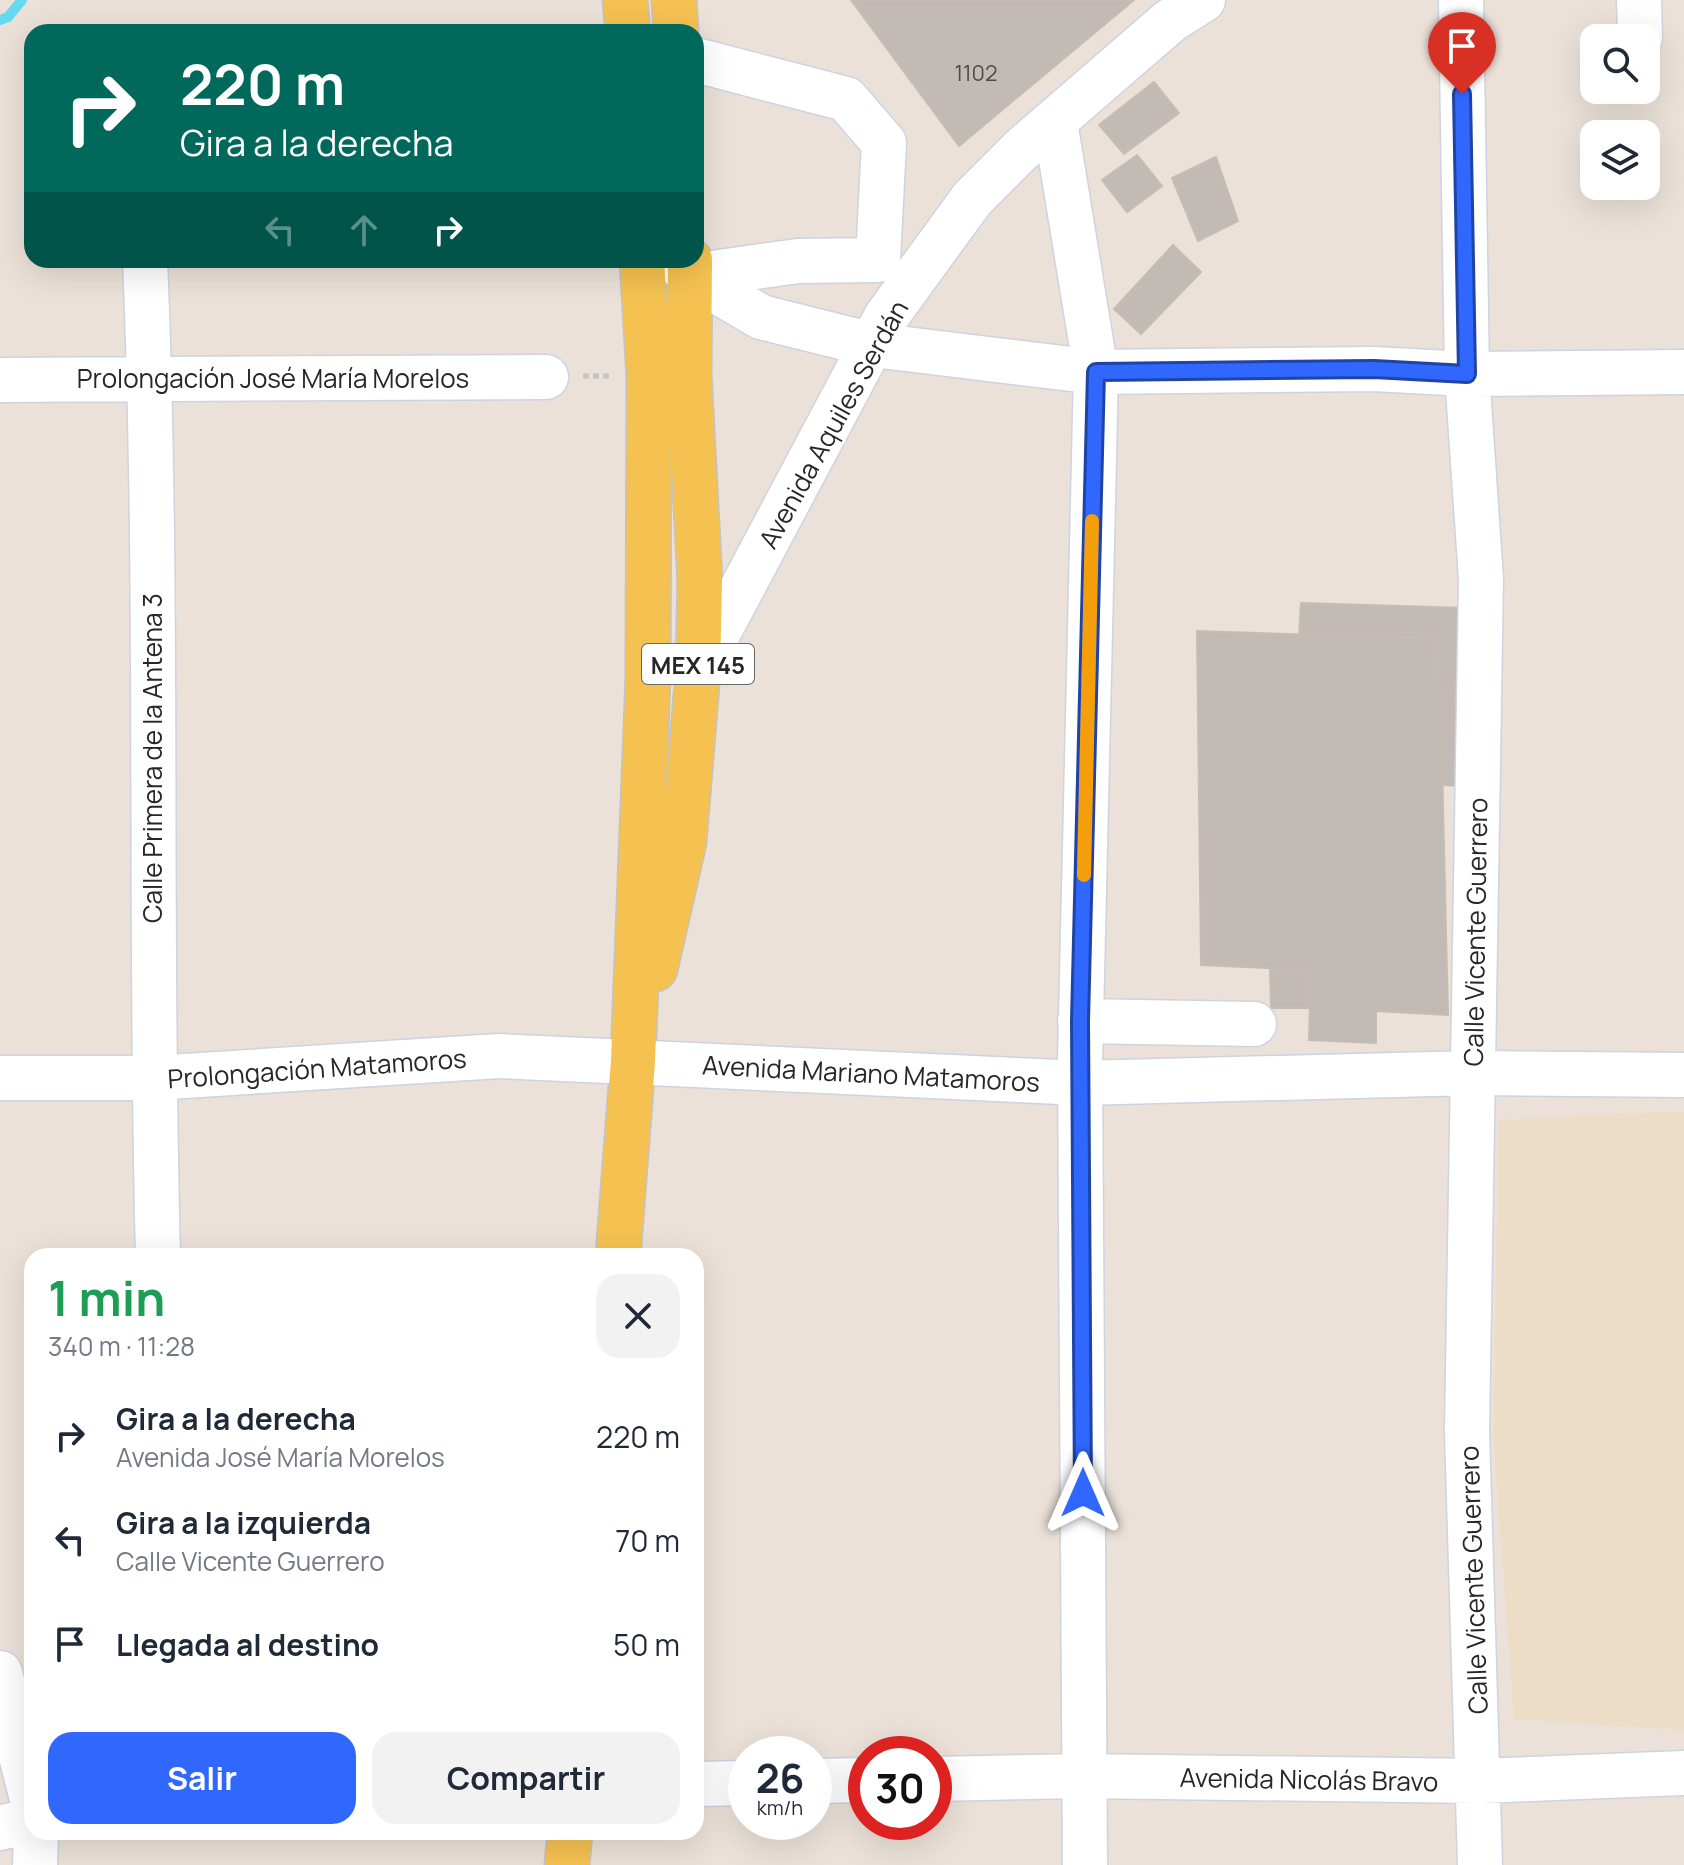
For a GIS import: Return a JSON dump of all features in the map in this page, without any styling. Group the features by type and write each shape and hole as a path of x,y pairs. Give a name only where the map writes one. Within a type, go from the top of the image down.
{"main road":[{"path":"625,0 627,24"},
{"path":"674,0 676,24"},
{"name":"MEX 145","path":"619,1248 633,1061 648,677 649,375 642,268"},
{"name":"MEX 145","path":"633,1061 684,842 698,671 700,582 685,268"},
{"path":"567,1865 569,1840"}],"street":[{"name":"Avenida Aquiles Serdán","path":"698,671 880,331 972,199 1022,149 1170,21 1203,0"},
{"name":"Calle Vicente Guerrero","path":"1461,0 1467,374 1481,579 1467,1431 1480,1781 1480,1865"},
{"path":"1639,0 1640,24"},
{"path":"704,62 846,99 884,143 878,260 880,331"},
{"path":"1055,122 1096,372 1080,1021 1085,1865"},
{"path":"704,264 878,260"},
{"name":"Calle Primera de la Antena 3","path":"145,268 150,379 153,1078 158,1248"},
{"path":"689,268 761,317 880,331 1096,372 1374,369 1467,374 1684,372"},
{"name":"Prolongación José María Morelos","path":"0,380 546,377"},
{"path":"1080,1021 1254,1024"},
{"name":"Prolongación Matamoros","path":"0,1078 153,1078 499,1056 633,1061"},
{"name":"Avenida Mariano Matamoros","path":"633,1061 1081,1083 1472,1073 1684,1075"},
{"path":"24,1668 0,1671 24,1767"},
{"name":"Avenida Nicolás Bravo","path":"952,1779 1083,1776 1480,1781 1684,1773"},
{"path":"704,1784 728,1783"},
{"path":"0,1828 24,1822"},
{"path":"35,1865 36,1840"}],"shaded area":[{"path":"1684,1111 1684,1730 1514,1719 1493,1432 1499,1120"}],"building":[{"path":"851,0 1134,0 959,146"},
{"path":"1154,82 1179,113 1124,154 1099,125"},
{"path":"1137,155 1162,186 1127,212 1102,180"},
{"path":"1216,157 1238,221 1198,241 1172,178"},
{"path":"1173,245 1201,272 1141,334 1114,309"},
{"path":"1301,603 1465,608 1467,786 1442,785 1439,639 1299,635"},
{"path":"1197,631 1439,639 1448,1015 1376,1011 1376,1043 1309,1040 1311,970 1201,965"},
{"path":"1270,968 1311,970 1310,1008 1271,1008"}],"waterway":[{"path":"0,20 8,17 22,0"}],"slow traffic":[{"path":"1084,875 1092,521"}],"route":[{"path":"1083,1493 1080,1021 1096,372 1374,369 1467,374 1462,94"}]}
